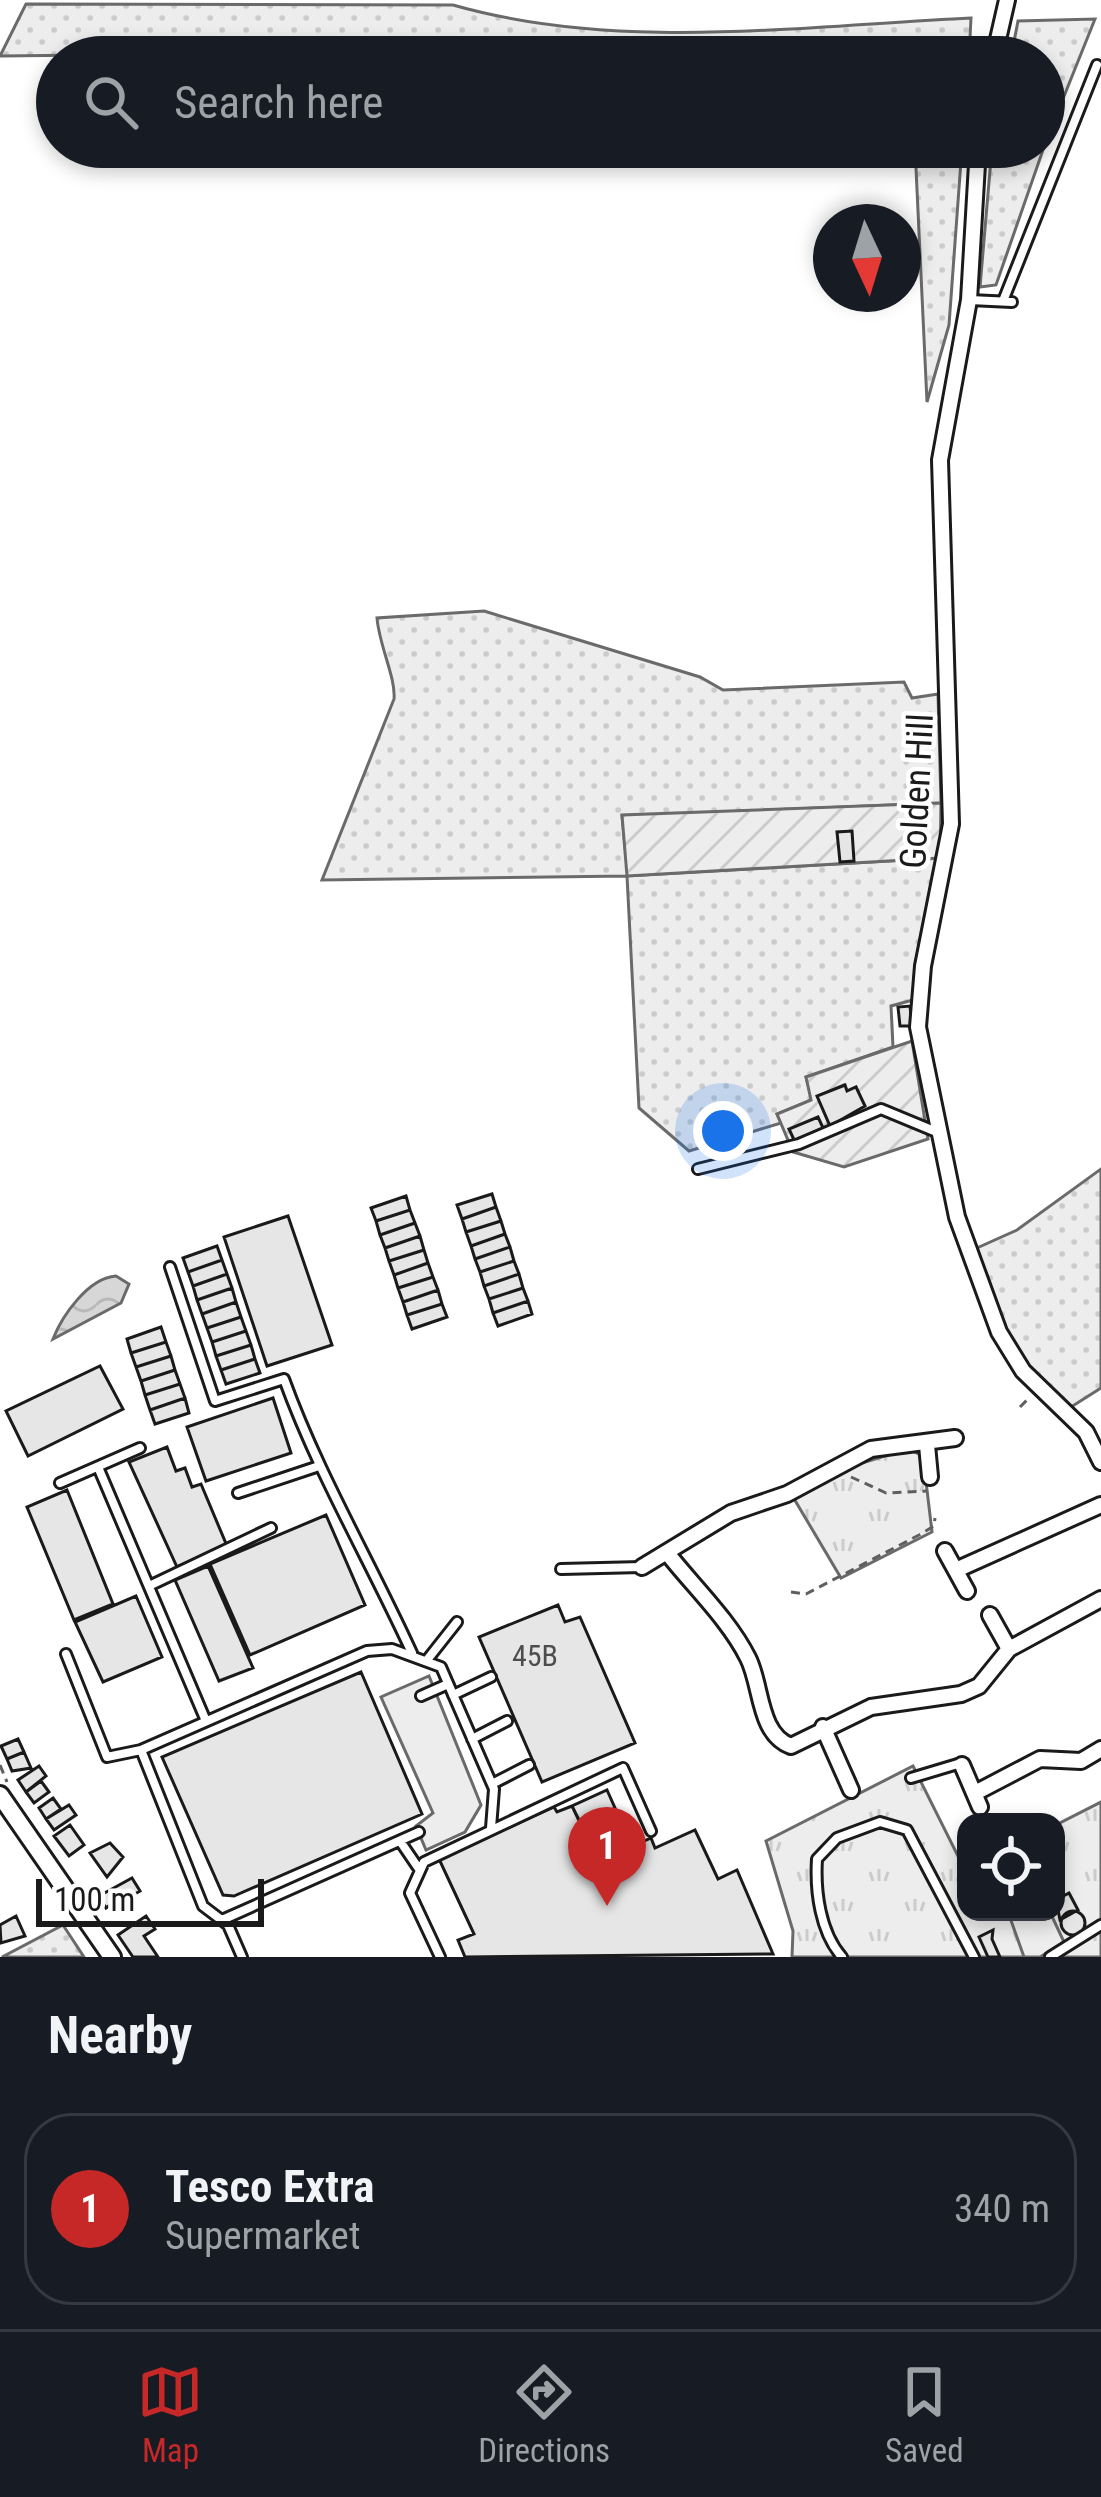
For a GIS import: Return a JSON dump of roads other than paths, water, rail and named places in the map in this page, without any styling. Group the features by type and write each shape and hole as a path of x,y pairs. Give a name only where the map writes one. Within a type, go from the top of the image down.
{"street":[{"path":"999,36 1007,0"},
{"name":"Golden Hill","path":"977,168 969,300 940,460 951,824 923,966 918,1028 957,1217 999,1332 1023,1371 1086,1432 1101,1462"},
{"path":"642,1567 731,1513 871,1450 955,1438"},
{"path":"927,1445 930,1483"},
{"path":"956,1570 1101,1505"},
{"path":"945,1551 967,1591"},
{"path":"668,1554 749,1660 778,1742 791,1746 823,1727 904,1698 961,1694 979,1686 1009,1649 1101,1599"},
{"path":"989,1615 1009,1649"},
{"path":"823,1727 851,1790"},
{"path":"962,1765 978,1800 1040,1759 1081,1761 1101,1749"},
{"path":"0,1791 112,1957"}],"lane":[{"path":"1065,149 1097,65"},
{"path":"969,300 1007,302 1058,168"},
{"path":"698,1169 799,1144 881,1109 939,1133"},
{"path":"170,1267 214,1401 284,1378 319,1466 343,1502 412,1654"},
{"path":"60,1483 140,1448"},
{"path":"238,1493 319,1466"},
{"path":"98,1467 206,1720"},
{"path":"148,1586 271,1528"},
{"path":"561,1568 642,1567"},
{"path":"427,1660 457,1622"},
{"path":"66,1654 107,1757 140,1750 367,1651 412,1654 427,1660 441,1667 492,1784 497,1806 491,1828"},
{"path":"453,1695 490,1677"},
{"path":"421,1696 448,1684"},
{"path":"472,1739 507,1721"},
{"path":"140,1750 203,1906 222,1920 242,1957"},
{"path":"910,1778 962,1765"},
{"path":"492,1784 529,1766"},
{"path":"440,1957 410,1893 419,1870 491,1828 623,1768 651,1831"},
{"path":"842,1957 825,1924 818,1858 837,1838 880,1822 896,1822 915,1840 974,1957"},
{"path":"222,1920 419,1832"},
{"path":"400,1841 419,1870"},
{"path":"1050,1957 1101,1925"}],"water":[{"path":"116,1276 129,1284 121,1303 53,1339 86,1291"}],"place":[{"name":"Tesco Extra","path":"607,1906"}]}
